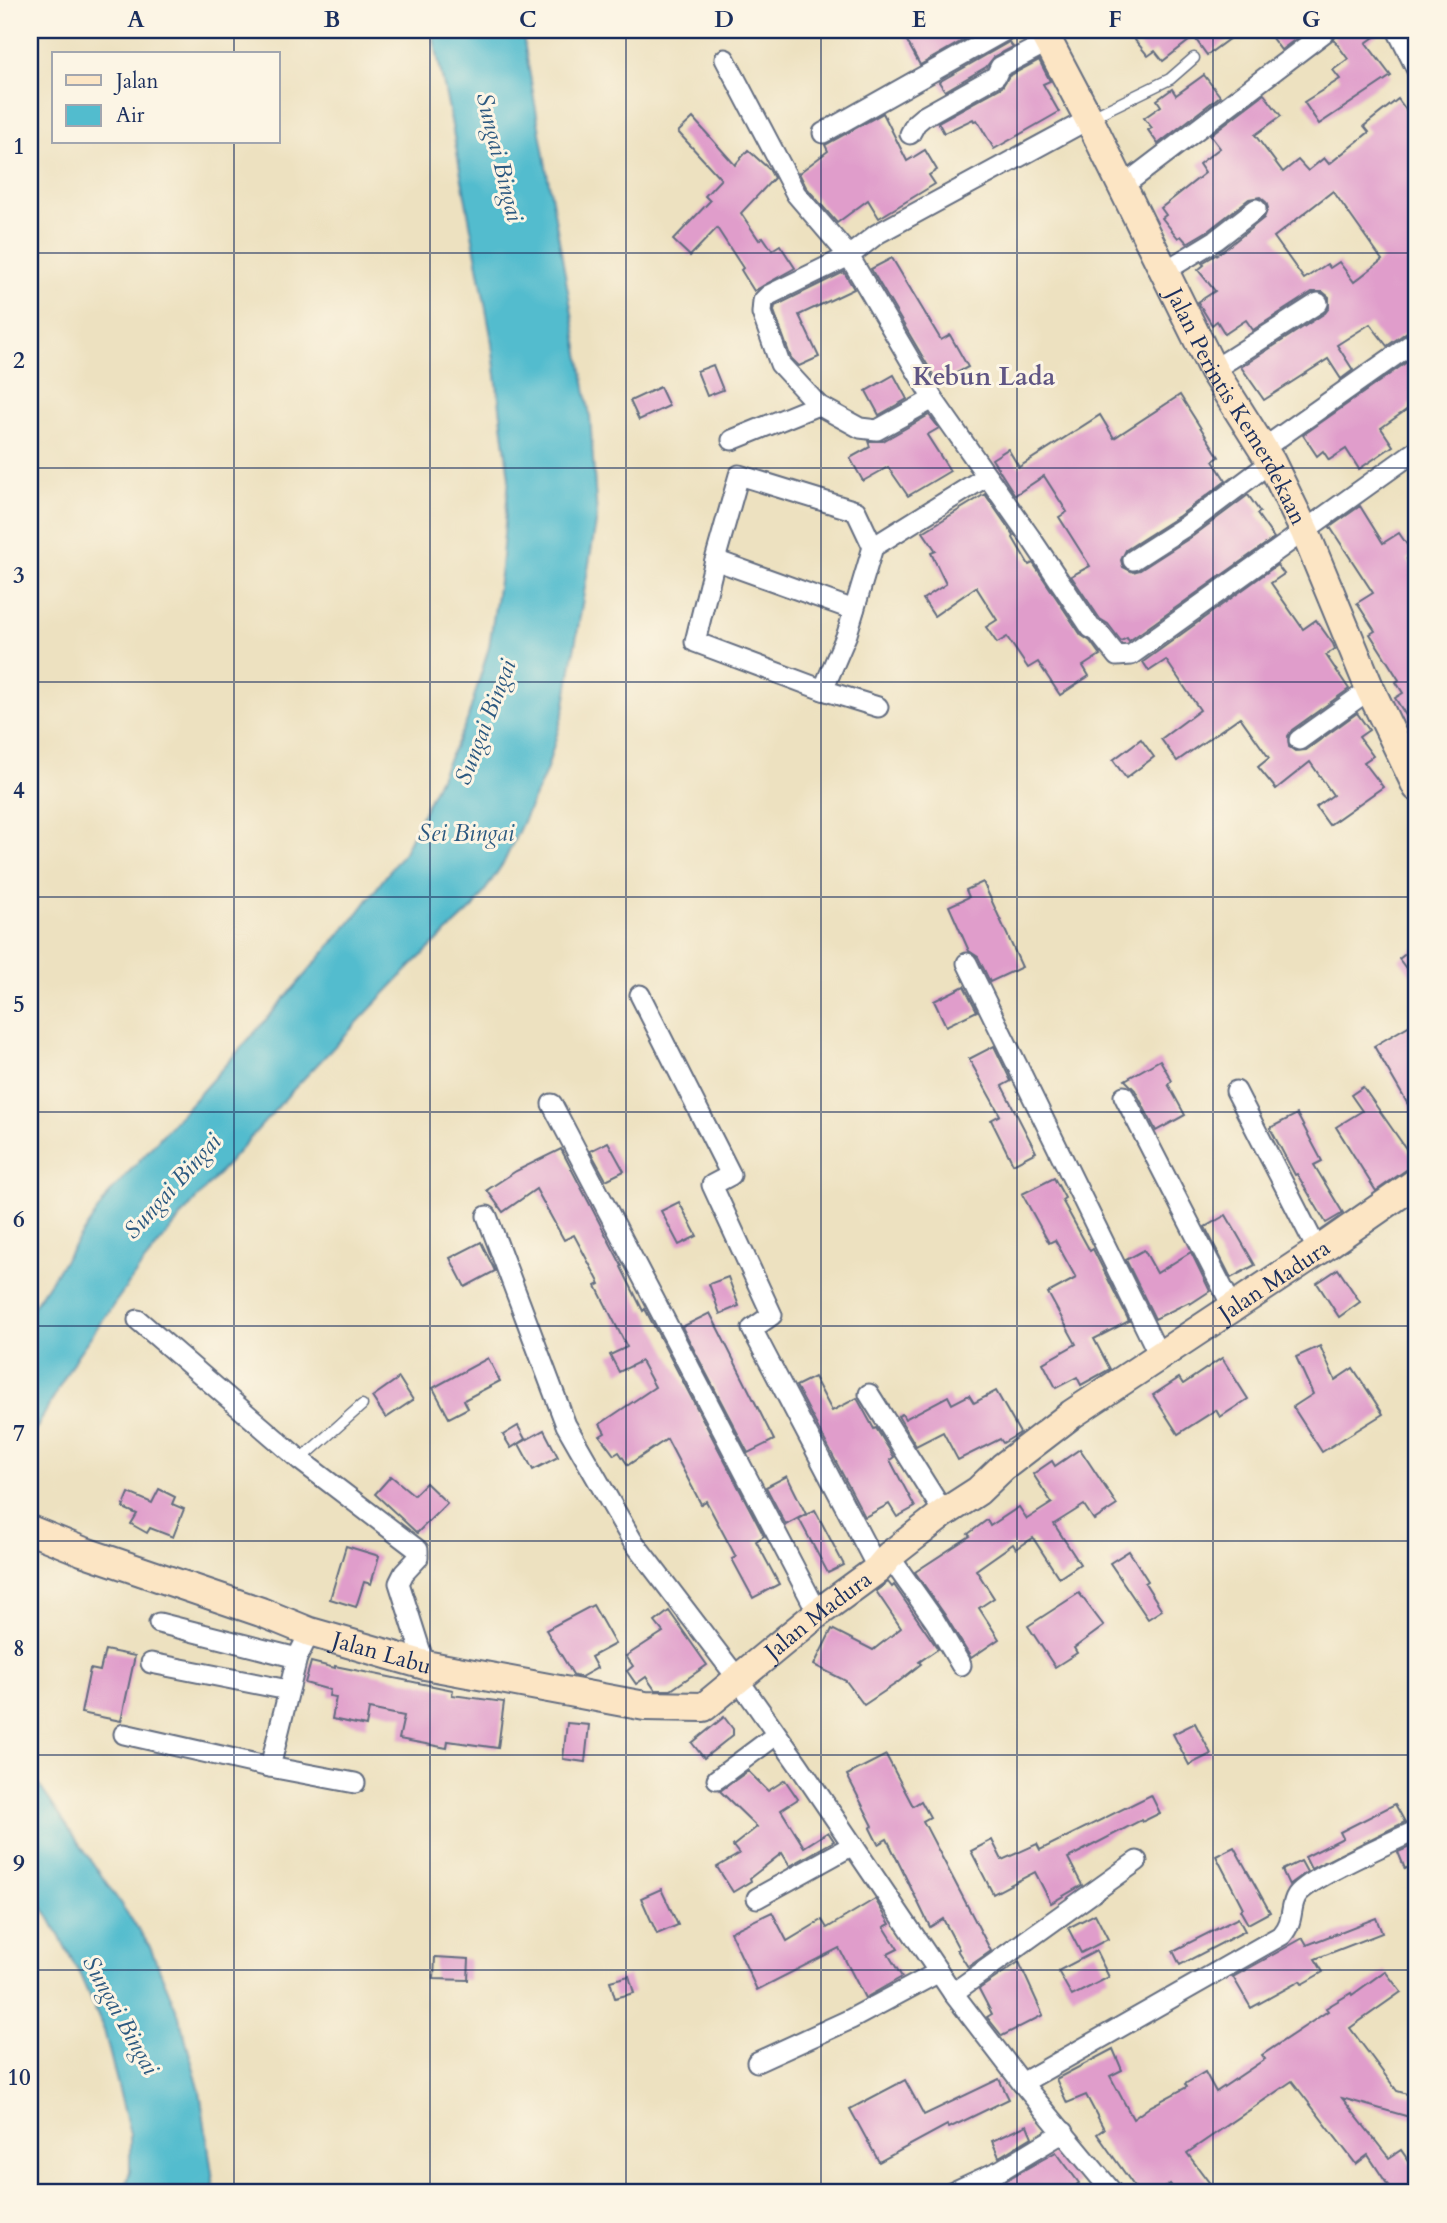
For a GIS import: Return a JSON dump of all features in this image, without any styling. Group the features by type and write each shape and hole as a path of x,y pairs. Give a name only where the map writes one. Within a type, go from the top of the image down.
{"street":[{"path":"823,133 1006,30"},
{"path":"1397,30 1416,66"},
{"path":"1123,186 1325,32"},
{"path":"910,134 923,117 996,76 1000,67 1045,36"},
{"name":"Jalan Perintis Kemerdekaan","path":"1045,36 1123,186 1213,370 1267,455 1305,532 1370,689 1417,787"},
{"path":"725,59 796,194 849,256 933,398 1091,628 1098,632 1117,656 1131,655 1417,450"},
{"path":"933,398 877,430 860,428 818,405 780,364 762,313 763,301 769,295 849,256 877,234 1089,119"},
{"path":"1165,271 1216,240 1256,209"},
{"path":"1213,370 1318,303"},
{"path":"1133,561 1195,519 1267,455 1417,340"},
{"path":"732,440 818,405"},
{"path":"873,547 856,511 739,475 695,642 823,690 878,707"},
{"path":"823,690 847,634 873,547 987,476"},
{"path":"715,560 854,610"},
{"path":"1300,740 1370,689"},
{"path":"967,962 1158,1355"},
{"path":"640,995 731,1175 712,1185 772,1315 752,1329 883,1563 935,1621 961,1665"},
{"path":"1236,1091 1318,1251"},
{"path":"1124,1096 1233,1308"},
{"path":"552,1104 818,1613"},
{"name":"Jalan Madura","path":"738,1679 944,1513 978,1491 1003,1467 1072,1413 1233,1308 1417,1182"},
{"path":"487,1216 566,1425 632,1540 738,1679 953,1993 1022,2083 1113,2193"},
{"path":"138,1320 300,1460 418,1550 418,1558 399,1583 425,1665"},
{"path":"869,1394 944,1513"},
{"name":"Jalan Labu","path":"30,1530 82,1551 248,1607 310,1632 425,1665 645,1706 704,1707 738,1679"},
{"path":"159,1623 297,1658"},
{"path":"270,1767 297,1658 310,1632"},
{"path":"151,1663 288,1690"},
{"path":"124,1734 355,1783"},
{"path":"717,1779 776,1735"},
{"path":"1022,2083 1282,1935 1289,1927 1300,1891 1331,1872 1417,1830"},
{"path":"757,1898 853,1845"},
{"path":"953,1993 1137,1861"},
{"path":"757,2062 851,2019 939,1972"},
{"path":"951,2193 1000,2170 1064,2132"}],"lane":[{"path":"1089,119 1170,79 1194,58"},
{"path":"300,1460 362,1405"}],"water":[{"name":"Sei Bingai","path":"432,30 522,30 590,416 597,517 564,710 546,772 504,862 474,907 414,963 291,1092 190,1206 145,1261 76,1357 30,1440 30,1313 33,1307 109,1194 354,918 404,852 467,721 489,647 501,568 509,478 491,336"},
{"name":"Sungai Bingai","path":"30,1772 149,1945 178,2013 200,2091 215,2193 123,2193 130,2171 130,2134 104,2030 80,1975 30,1887"}],"building":[{"path":"901,30 981,30 920,65"},
{"path":"1146,30 1241,30 1207,55 1194,37 1163,61 1155,51 1148,56 1134,39"},
{"path":"1266,30 1308,30 1281,50"},
{"path":"1337,30 1384,30 1366,43 1391,76 1319,124 1304,102 1340,79 1333,70 1348,59 1334,40"},
{"path":"1009,42 1013,47 994,57 986,67 945,91 939,82"},
{"path":"1039,60 1050,81 1043,84 1059,112 994,149 977,120 973,119 944,133 938,122 1002,87 1009,76"},
{"path":"1204,75 1220,96 1158,144 1148,130 1152,128 1144,118 1161,106 1157,100 1172,89 1176,95"},
{"path":"1264,94 1281,116 1255,135 1283,172 1298,160 1308,171 1324,158 1329,164 1369,132 1364,126 1398,99 1417,125 1417,328 1387,346 1370,324 1337,345 1353,370 1341,379 1328,359 1264,400 1241,367 1325,313 1329,308 1329,297 1323,292 1312,292 1253,330 1246,320 1225,334 1217,321 1212,325 1198,302 1215,291 1198,270 1204,265 1202,263 1224,250 1264,218 1268,208 1260,197 1249,199 1209,230 1187,243 1181,236 1178,238 1162,218 1166,215 1161,208 1205,173 1199,164 1220,148 1210,135","holes":["1333,191 1382,260 1354,282 1339,262 1330,268 1327,264 1304,279 1274,237"]},
{"path":"883,113 907,161 925,150 937,170 929,175 935,184 879,218 868,200 837,223 806,187 799,173 828,151 825,145"},
{"path":"693,118 735,165 748,150 769,169 774,178 741,213 759,240 763,237 772,250 780,245 795,268 754,291 741,270 743,268 717,228 690,256 673,240 710,201 705,196 721,179 678,132"},
{"path":"892,258 941,340 950,335 968,367 938,383 871,269"},
{"path":"844,272 854,289 799,315 819,357 799,366 791,358 774,311 775,306"},
{"path":"1417,355 1417,399 1381,428 1393,446 1359,469 1346,449 1329,460 1323,451 1317,456 1303,435"},
{"path":"713,365 723,390 707,396 697,371"},
{"path":"894,375 907,399 879,415 866,391"},
{"path":"660,387 669,406 639,420 630,401"},
{"path":"1180,395 1219,457 1213,461 1226,481 1179,516 1126,550 1121,560 1123,567 1133,572 1140,570 1193,536 1248,495 1260,512 1257,514 1274,538 1129,641 1127,638 1121,641 1108,624 1100,619 1071,576 1090,566 1059,517 1067,512 1044,476 1015,495 992,459 1008,449 1019,467 1100,415 1114,438"},
{"path":"929,415 939,428 927,435 950,471 908,496 888,467 863,481 850,458 870,447 868,441 883,441"},
{"path":"985,494 1014,536 1029,565 1033,563 1081,635 1090,641 1100,655 1083,666 1089,676 1060,695 1038,662 1028,668 1007,637 997,643 986,627 997,620 976,587 934,616 923,599 946,584 931,553 936,551 923,532"},
{"path":"1360,506 1383,543 1399,533 1414,555 1407,559 1417,575 1417,733 1395,698 1403,693 1396,682 1399,680 1370,634 1375,631 1357,603 1373,593 1330,527"},
{"path":"1277,565 1284,574 1271,583 1303,629 1316,620 1335,649 1326,655 1349,689 1292,730 1288,736 1289,747 1295,751 1306,750 1357,713 1369,730 1359,737 1373,756 1364,762 1383,787 1329,825 1316,807 1333,795 1310,762 1276,789 1258,767 1269,758 1240,717 1177,761 1161,739 1200,710 1166,660 1149,671 1143,662"},
{"path":"1141,739 1154,757 1126,778 1113,760"},
{"path":"983,882 1022,967 990,982 978,957 969,951 949,906 969,897 966,890"},
{"path":"1417,945 1417,983 1399,959"},
{"path":"964,986 977,1011 946,1026 934,1001"},
{"path":"1417,1021 1417,1120 1374,1046"},
{"path":"994,1046 1011,1081 1002,1086 1036,1152 1013,1164 991,1120 1000,1115 969,1059"},
{"path":"1160,1060 1172,1081 1168,1084 1185,1115 1156,1131 1135,1090 1125,1080"},
{"path":"1363,1087 1416,1163 1376,1191 1336,1127 1362,1111 1351,1095"},
{"path":"1297,1114 1322,1161 1314,1165 1343,1213 1326,1223 1297,1174 1295,1175 1270,1128"},
{"path":"608,1142 624,1171 606,1180 590,1151"},
{"path":"561,1149 643,1311 645,1309 764,1536 756,1541 779,1584 753,1598 732,1559 736,1557 706,1501 701,1504 667,1439 628,1465 619,1452 614,1455 600,1436 605,1433 600,1424 655,1387 641,1361 619,1372 610,1355 627,1347 596,1286 600,1284 574,1235 564,1240 536,1189 503,1212 487,1190 516,1171"},
{"path":"1054,1178 1065,1198 1062,1200 1090,1251 1093,1249 1129,1321 1094,1339 1110,1369 1081,1385 1077,1377 1056,1388 1043,1363 1076,1344 1048,1293 1076,1278 1055,1240 1049,1243 1022,1194"},
{"path":"679,1202 697,1236 679,1245 661,1211"},
{"path":"1226,1215 1255,1265 1231,1278 1205,1227"},
{"path":"481,1242 495,1271 465,1287 450,1258"},
{"path":"1144,1250 1157,1273 1191,1252 1210,1291 1190,1304 1189,1302 1155,1319 1126,1260"},
{"path":"1338,1269 1360,1302 1339,1317 1317,1283"},
{"path":"728,1277 739,1306 720,1314 709,1284"},
{"path":"710,1313 774,1440 748,1453 682,1327"},
{"path":"1320,1346 1335,1380 1353,1368 1383,1414 1322,1452 1293,1407 1313,1394 1296,1357"},
{"path":"488,1358 500,1381 464,1400 468,1408 449,1418 433,1388"},
{"path":"1222,1358 1248,1399 1220,1417 1216,1410 1178,1434 1153,1395 1179,1378 1183,1384"},
{"path":"814,1377 832,1411 857,1398 894,1457 890,1460 915,1507 897,1517 889,1504 865,1517 796,1386"},
{"path":"399,1378 413,1400 386,1418 372,1397"},
{"path":"996,1391 1020,1433 1003,1443 1000,1439 958,1460 943,1432 916,1446 898,1416 902,1414 905,1419 948,1396 952,1404 969,1395 974,1403"},
{"path":"518,1426 525,1439 511,1448 503,1435"},
{"path":"544,1430 558,1457 533,1470 519,1444"},
{"path":"1080,1449 1117,1505 1094,1520 1084,1505 1054,1524 1080,1564 1059,1578 1033,1538 1016,1549 1013,1544 976,1570 994,1598 979,1608 999,1639 971,1658 915,1572 970,1536 968,1534 987,1520 990,1526 1019,1507 1027,1519 1052,1503 1033,1474 1052,1461 1055,1466"},
{"path":"391,1476 414,1495 426,1483 447,1503 417,1533 375,1494"},
{"path":"787,1476 806,1514 786,1525 766,1487"},
{"path":"159,1489 175,1497 172,1504 184,1509 173,1537 150,1528 147,1533 131,1524 137,1514 123,1508 129,1493 152,1503"},
{"path":"815,1510 844,1565 828,1573 799,1519"},
{"path":"346,1546 379,1556 371,1584 364,1582 356,1607 330,1599"},
{"path":"1129,1551 1162,1610 1148,1619 1110,1563"},
{"path":"888,1582 892,1587 894,1585 938,1649 919,1662 921,1664 897,1683 864,1705 846,1681 814,1665 832,1629 873,1650 901,1628 876,1591"},
{"path":"1079,1593 1104,1626 1074,1648 1077,1653 1055,1667 1028,1626"},
{"path":"593,1605 615,1644 591,1657 597,1668 581,1677 574,1676 546,1630"},
{"path":"669,1611 707,1665 671,1690 655,1690 646,1677 636,1684 627,1671 633,1666 626,1656 663,1632 655,1622"},
{"path":"105,1650 135,1656 121,1721 81,1713 90,1669 100,1671"},
{"path":"311,1662 453,1690 452,1695 504,1702 498,1748 448,1741 447,1748 399,1739 404,1716 369,1709 366,1726 332,1719 336,1697 329,1696 330,1690 305,1683"},
{"path":"724,1717 733,1729 733,1735 704,1758 692,1743"},
{"path":"567,1723 589,1725 585,1762 563,1759"},
{"path":"1195,1723 1211,1754 1189,1765 1173,1734"},
{"path":"886,1755 913,1806 921,1801 930,1817 923,1821 991,1951 968,1967 943,1919 930,1927 887,1839 878,1844 870,1828 873,1826 847,1775"},
{"path":"748,1771 768,1791 785,1780 798,1799 781,1810 804,1847 828,1832 834,1841 790,1866 782,1853 750,1878 751,1881 733,1892 717,1867 739,1854 733,1846 757,1827 720,1791"},
{"path":"1151,1795 1160,1813 1068,1858 1082,1885 1051,1903 1035,1872 993,1894 971,1851 992,1840 1002,1860 1037,1844 1040,1850"},
{"path":"1395,1804 1405,1822 1311,1869 1305,1857 1343,1838 1340,1832"},
{"path":"1417,1844 1417,1863 1405,1869 1398,1852"},
{"path":"1234,1847 1270,1912 1248,1924 1240,1910 1243,1908 1216,1856"},
{"path":"1301,1861 1307,1872 1289,1885 1282,1870"},
{"path":"661,1889 678,1925 657,1934 641,1898"},
{"path":"875,1899 890,1924 884,1927 898,1949 888,1954 902,1977 865,1998 839,1948 757,1990 730,1932 772,1912 787,1941 822,1920 827,1928"},
{"path":"1095,1914 1108,1939 1081,1953 1068,1928"},
{"path":"1238,1918 1245,1931 1180,1965 1173,1951"},
{"path":"1376,1918 1382,1933 1315,1959 1323,1972 1302,1984 1300,1981 1251,2008 1233,1977 1303,1938 1307,1945"},
{"path":"1096,1951 1109,1977 1072,1996 1058,1971"},
{"path":"435,1957 469,1959 468,1980 434,1979"},
{"path":"1019,1962 1043,2015 1002,2036 987,2017 992,2014 979,1989"},
{"path":"1385,1971 1401,1992 1350,2028 1397,2091 1417,2097 1413,2118 1342,2098 1389,2158 1401,2150 1417,2173 1417,2193 1393,2193 1368,2155 1356,2164 1292,2081 1187,2153 1217,2193 1177,2193 1170,2184 1158,2193 1139,2193 1097,2134 1104,2129 1086,2095 1067,2103 1056,2079 1113,2049 1122,2070 1110,2076 1133,2119 1187,2087 1185,2084 1205,2072 1216,2092 1265,2059 1262,2055 1328,2011 1326,2008 1351,1993 1352,1995"},
{"path":"629,1976 634,1993 615,1998 610,1981"},
{"path":"999,2079 1009,2099 949,2128 947,2125 879,2162 850,2109 905,2080 924,2115"},
{"path":"1027,2125 1032,2137 999,2157 992,2141"},
{"path":"1056,2152 1079,2183 1065,2193 983,2193"}],"district":[{"name":"Kebun Lada","path":"984,376"}]}
